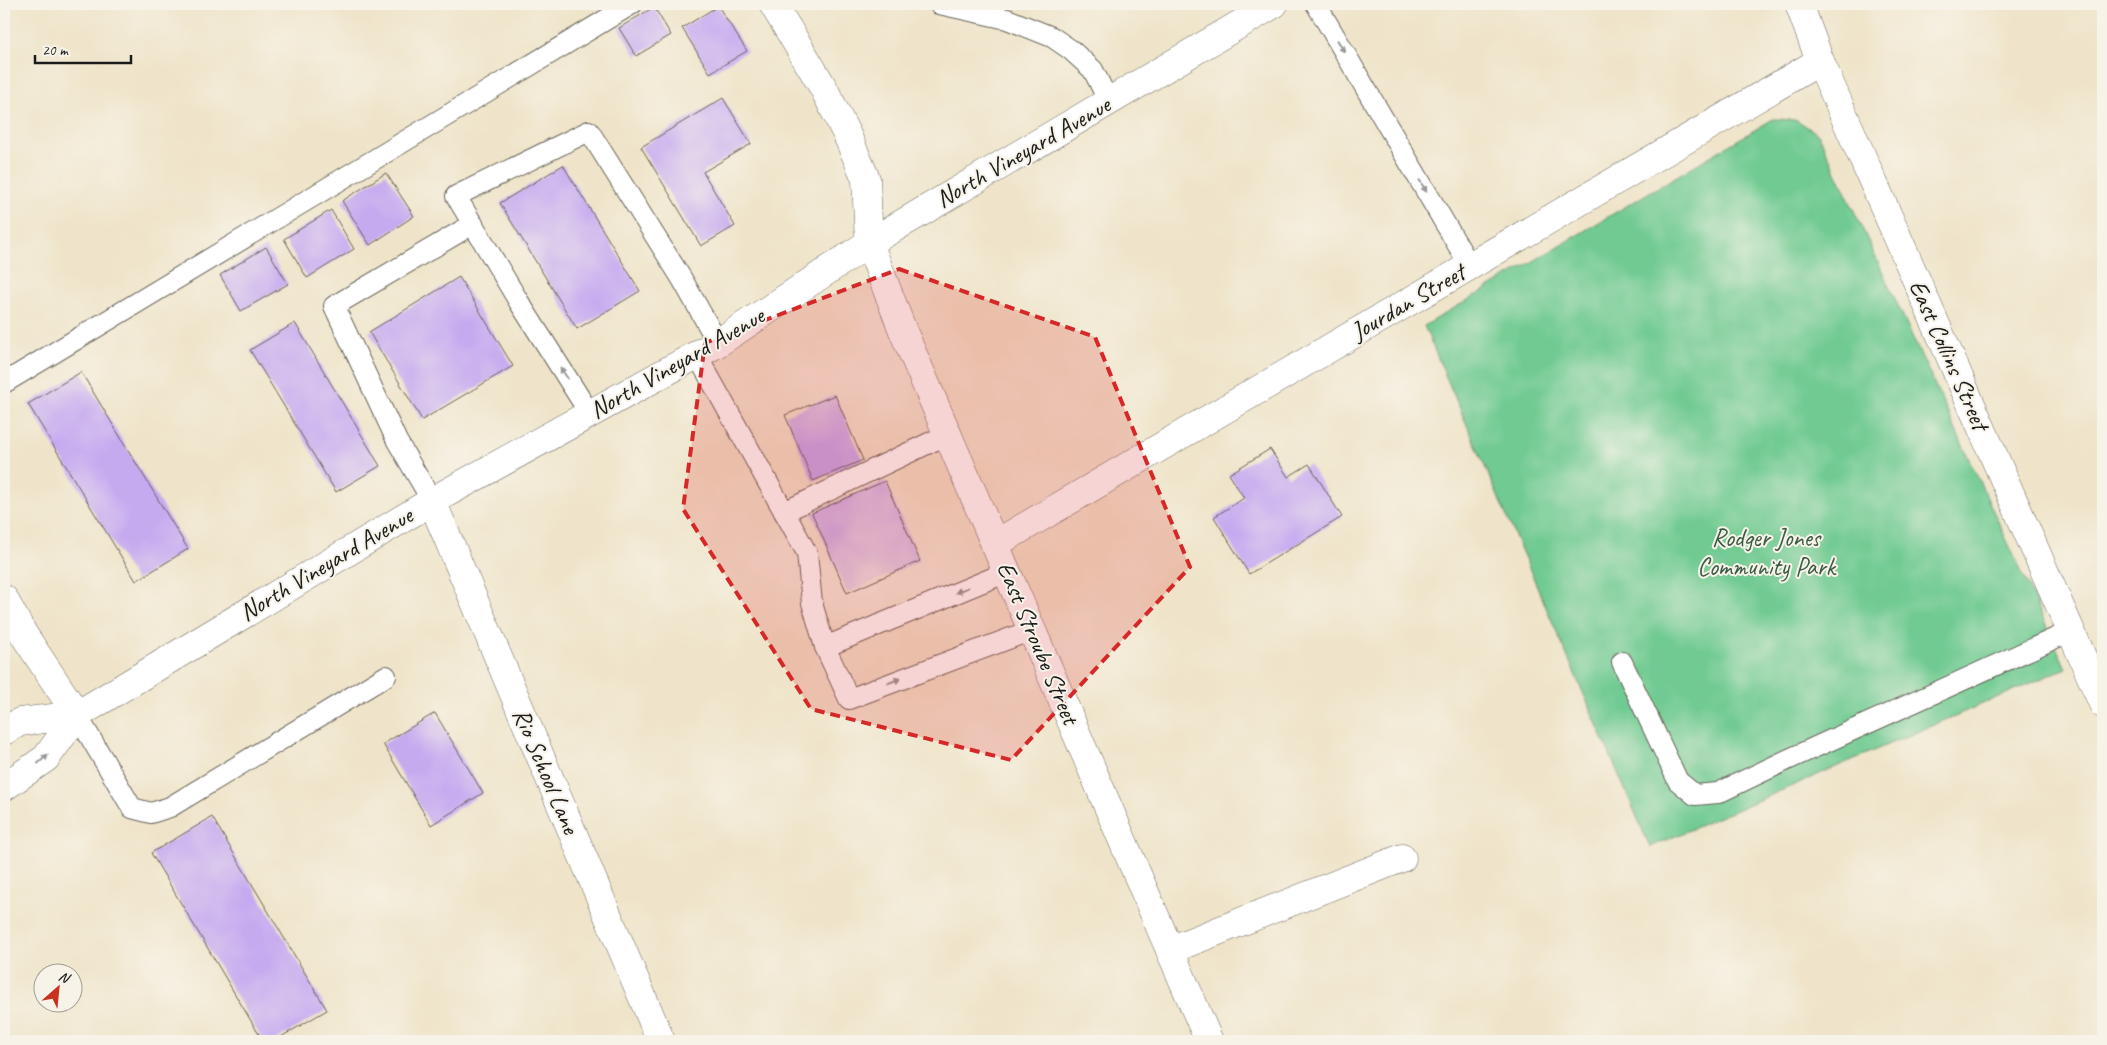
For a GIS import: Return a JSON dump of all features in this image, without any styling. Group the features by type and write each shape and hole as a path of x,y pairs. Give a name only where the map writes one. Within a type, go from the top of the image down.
{"street":[{"name":"North Vineyard Avenue","path":"4,787 46,758 77,715 432,501 708,349 869,243 1274,4"},
{"name":"East Collins Street","path":"1799,4 1820,61 2103,704"},
{"name":"East Stroube Street","path":"778,5 823,87 866,179 869,243 903,331 1209,1041"},
{"name":"Jourdan Street","path":"996,544 1820,61"},
{"name":"Rio School Lane","path":"432,501 661,1041"},
{"path":"4,599 24,635 77,715"},
{"name":"North Vineyard Avenue","path":"4,731 20,722 77,715"},
{"path":"1170,950 1402,858"}],"lane":[{"path":"4,384 632,4"},
{"path":"939,4 1007,19 1052,37 1071,50 1093,70 1108,102"},
{"path":"1316,4 1470,266"},
{"path":"590,414 519,302 456,196 589,131 682,279 708,349 784,512 807,553 812,603 825,647 849,699 1032,630"},
{"path":"432,501 398,441 334,306 473,224"},
{"path":"784,512 948,434"},
{"path":"825,647 1007,572"},
{"path":"1622,662 1678,781 1696,795 1718,793 2071,631"},
{"path":"77,715 132,808 151,813 170,807 386,676"}],"highlighted area":[{"path":"899,269 1095,337 1190,567 1011,760 811,709 683,509 705,343"}],"green space":[{"name":"Rodger Jones Community Park","path":"1773,119 1797,120 1819,135 2066,668 1650,847 1424,326"}],"building":[{"path":"718,6 747,51 710,73 682,28"},
{"path":"654,7 671,35 636,56 619,28"},
{"path":"723,98 751,144 703,172 735,226 701,246 641,147"},
{"path":"563,165 640,291 577,329 500,203"},
{"path":"386,173 414,216 370,245 342,201"},
{"path":"331,210 354,249 307,278 284,239"},
{"path":"266,247 288,284 241,311 220,275"},
{"path":"459,277 513,366 422,420 369,332"},
{"path":"295,323 380,466 336,492 250,350"},
{"path":"81,372 188,549 136,581 28,404"},
{"path":"835,395 863,460 813,481 785,415"},
{"path":"1270,449 1288,477 1309,464 1342,517 1249,574 1214,517 1244,498 1229,474"},
{"path":"885,481 920,561 847,593 812,513"},
{"path":"435,713 483,793 431,825 383,744"},
{"path":"212,817 327,1010 274,1041 263,1041 151,853"}]}
